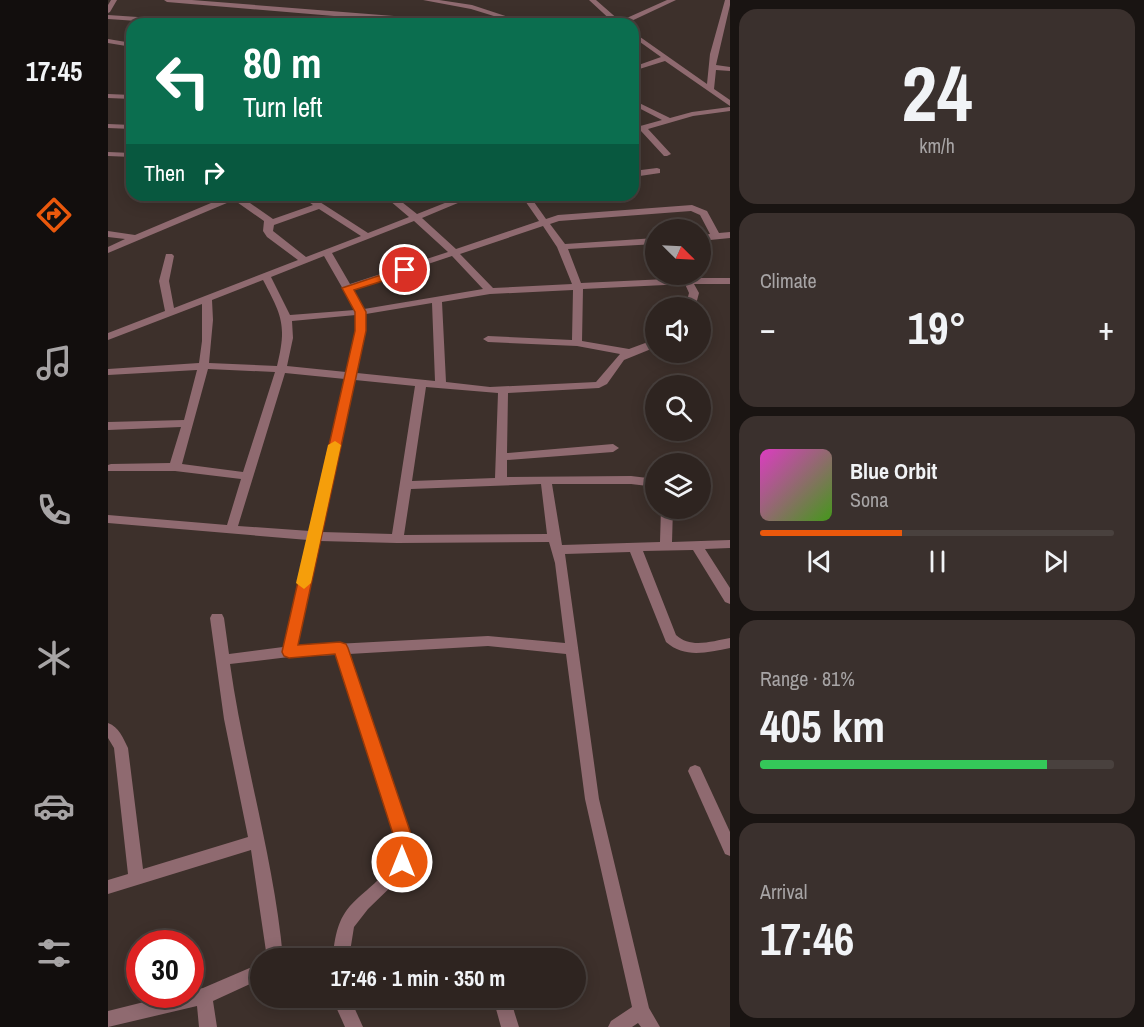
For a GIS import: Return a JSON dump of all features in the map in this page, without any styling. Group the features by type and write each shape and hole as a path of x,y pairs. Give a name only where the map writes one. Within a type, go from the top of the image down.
{"street":[{"path":"108,11 114,0"},
{"path":"167,0 229,2 394,18"},
{"path":"273,8 282,0"},
{"path":"426,0 472,7 508,18"},
{"path":"592,0 612,18"},
{"path":"632,18 673,0"},
{"path":"710,89 712,67 726,23 728,4"},
{"path":"108,16 134,18"},
{"path":"639,38 730,104"},
{"path":"108,41 126,44"},
{"path":"639,67 666,58"},
{"path":"712,67 730,69"},
{"path":"108,96 126,97"},
{"path":"639,105 668,120"},
{"path":"639,129 704,112 730,109"},
{"path":"108,126 126,127"},
{"path":"643,128 667,154"},
{"path":"108,154 126,155"},
{"path":"639,173 657,171"},
{"path":"108,250 224,201"},
{"path":"243,201 268,219 270,235 305,260"},
{"path":"312,201 366,235"},
{"path":"396,201 417,216 456,252 490,291"},
{"path":"108,337 457,201"},
{"path":"529,201 562,247 578,287 577,343"},
{"path":"270,223 320,206"},
{"path":"347,288 558,218 692,208 704,213 716,237"},
{"path":"108,234 137,238"},
{"path":"711,237 730,236"},
{"path":"562,247 645,242"},
{"path":"289,652 361,331 361,312 326,251"},
{"path":"169,256 164,281 170,313"},
{"path":"231,530 281,369 288,328 286,318 266,276"},
{"path":"711,281 730,281"},
{"path":"286,318 361,312 490,291 645,283"},
{"path":"175,467 203,366 209,327 207,298"},
{"path":"437,301 441,386"},
{"path":"488,339 577,343 634,353"},
{"path":"108,372 203,366 281,369 503,391 600,384 621,358 645,348"},
{"path":"397,539 422,384"},
{"path":"501,482 503,391"},
{"path":"108,426 187,423"},
{"path":"502,457 613,448"},
{"path":"109,468 175,467 247,476"},
{"path":"405,485 546,480 645,482"},
{"path":"546,480 592,799 640,1011 651,1027"},
{"path":"108,519 314,536 635,548 730,544"},
{"path":"666,546 667,519"},
{"path":"696,545 730,599"},
{"path":"635,548 671,639 676,644 693,648 730,643"},
{"path":"217,618 231,719 257,841 273,948"},
{"path":"223,660 340,648 488,641 572,649"},
{"path":"340,648 404,840 402,862 391,880 351,916 343,934 342,948"},
{"path":"108,729 121,748 136,878"},
{"path":"695,771 730,849"},
{"path":"108,887 257,841"},
{"path":"208,1027 204,996 250,976"},
{"path":"108,1020 156,1008"},
{"path":"345,1008 354,1027"},
{"path":"505,1008 510,1027"},
{"path":"617,1027 640,1011"}],"slow traffic":[{"path":"304,583 335,445"}],"route":[{"path":"402,862 404,840 340,648 289,652 361,331 361,312 347,288 405,270"}]}
